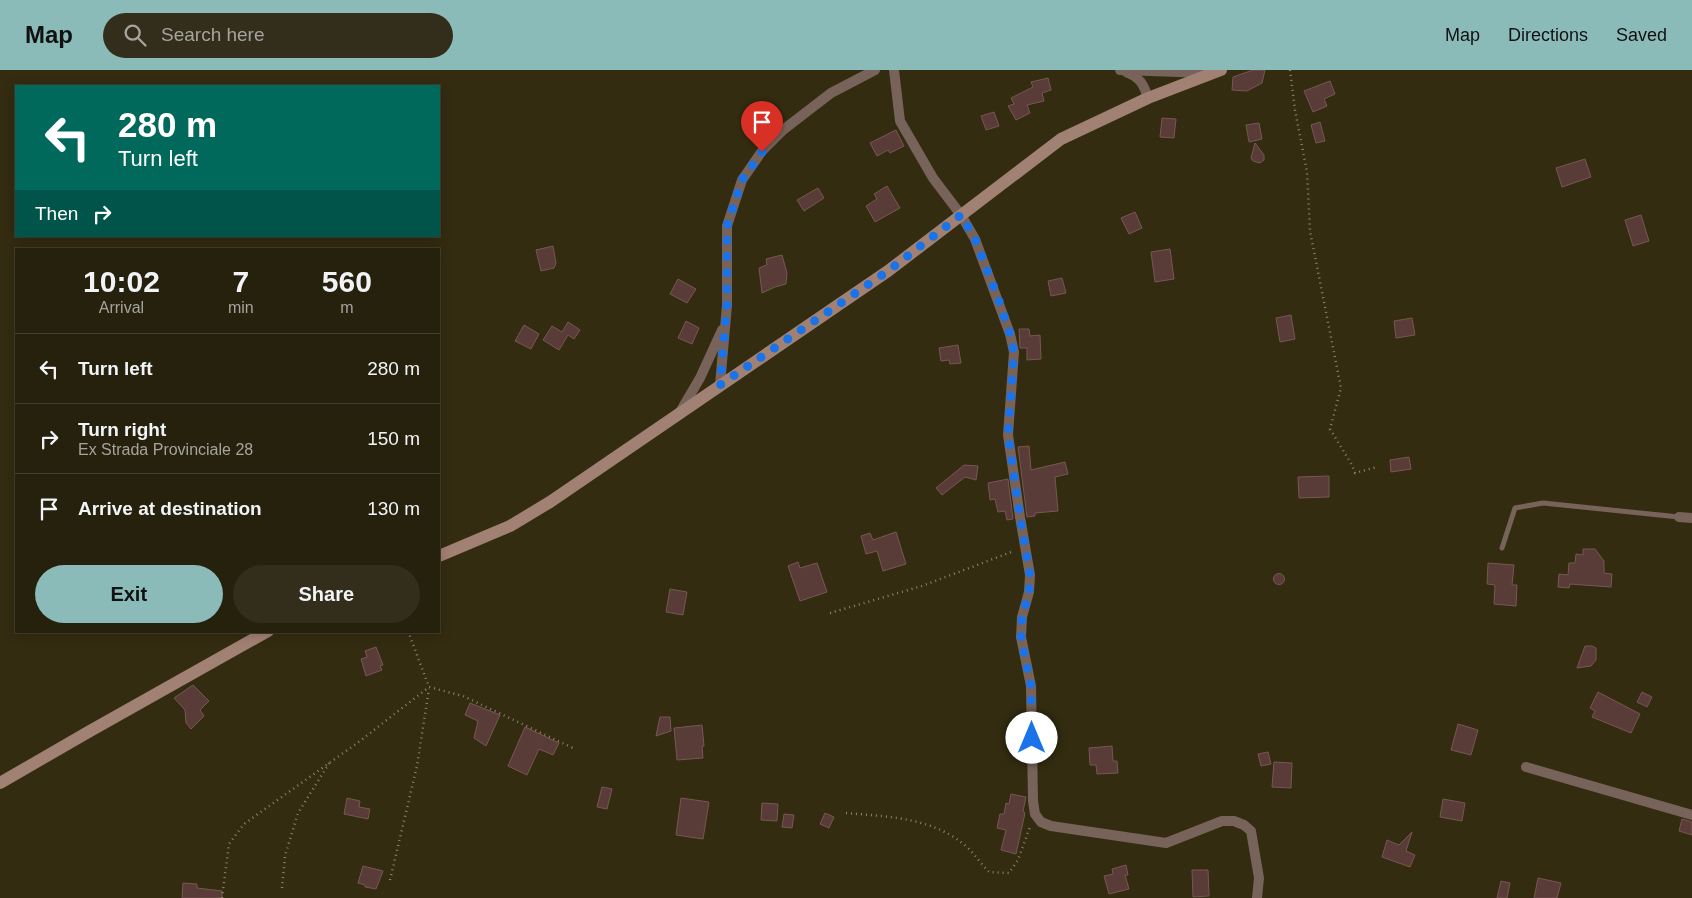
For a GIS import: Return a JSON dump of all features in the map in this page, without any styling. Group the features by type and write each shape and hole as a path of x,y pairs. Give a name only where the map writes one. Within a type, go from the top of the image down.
{"main road":[{"path":"440,556 518,521 550,502 888,271 1061,139 1148,98 1217,72"},
{"path":"0,783 264,633"}],"street":[{"path":"720,385 727,305 727,226 742,180 762,152 783,130 832,93 875,70"},
{"path":"894,70 900,121 933,178 961,215 975,239 1014,352 1008,434 1030,575 1029,592 1022,617 1021,638 1031,686 1032,802 1035,814 1041,822 1051,826 1166,843 1222,821 1234,821 1244,825 1251,831 1259,878 1257,898"},
{"path":"1121,70 1217,72"},
{"path":"1121,70 1140,79 1146,89 1148,98"},
{"path":"680,412 700,378 719,338 727,305"},
{"path":"1679,517 1692,518"},
{"path":"1526,766 1692,815"}],"lane":[{"path":"1502,548 1515,508 1543,503 1679,517"}],"path":[{"path":"1290,70 1295,110 1307,172 1310,231 1341,388 1330,429 1352,464 1355,473 1377,466"},
{"path":"830,613 922,586 1025,547"},
{"path":"390,880 417,766 429,687 409,633"},
{"path":"429,687 464,696 576,749"},
{"path":"222,898 229,844 244,824 360,741 429,687"},
{"path":"282,888 285,856 298,814 331,761"},
{"path":"846,813 907,819 939,828 969,849 989,872 1009,873 1018,860 1035,814"}],"building":[{"path":"1253,70 1265,70 1262,83 1247,91 1232,90 1233,77"},
{"path":"1048,78 1051,90 1042,93 1044,101 1027,105 1030,113 1016,120 1008,106 1014,104 1011,98 1033,87 1031,82"},
{"path":"1330,81 1335,94 1324,99 1327,106 1313,112 1304,91"},
{"path":"994,112 999,126 986,130 981,116"},
{"path":"1162,118 1176,119 1174,138 1160,137"},
{"path":"1320,122 1325,141 1316,143 1311,125"},
{"path":"1259,123 1262,139 1249,142 1246,125"},
{"path":"896,130 904,146 890,153 888,150 877,156 870,143"},
{"path":"1255,143 1264,155 1264,160 1260,163 1253,161 1251,158"},
{"path":"1585,159 1591,177 1562,187 1556,168"},
{"path":"887,186 900,208 875,222 866,206 877,199 874,194"},
{"path":"818,188 824,198 804,211 797,200"},
{"path":"1135,212 1142,228 1129,234 1121,218"},
{"path":"1641,215 1649,241 1633,246 1625,220"},
{"path":"553,246 556,263 554,268 541,271 536,250"},
{"path":"1170,249 1174,279 1155,282 1151,252"},
{"path":"782,255 787,273 786,284 762,293 759,268 767,265 766,259"},
{"path":"1062,278 1066,293 1051,296 1048,281"},
{"path":"678,279 696,289 687,303 670,294"},
{"path":"1291,315 1295,339 1280,342 1276,318"},
{"path":"1412,318 1415,335 1396,338 1394,321"},
{"path":"686,321 699,328 692,344 678,338"},
{"path":"568,322 580,330 574,339 568,335 559,350 543,340 552,326 562,332"},
{"path":"524,325 539,334 531,349 515,341"},
{"path":"1019,329 1029,329 1030,336 1040,335 1041,359 1027,360 1027,348 1020,348"},
{"path":"958,345 961,363 950,364 949,360 941,361 939,348"},
{"path":"1029,446 1031,470 1065,462 1068,474 1055,477 1058,511 1035,513 1035,516 1027,517 1018,447"},
{"path":"1409,457 1411,469 1391,472 1390,460"},
{"path":"964,465 978,466 976,480 965,477 942,495 936,488"},
{"path":"1329,476 1329,497 1299,498 1298,477"},
{"path":"1008,479 1013,519 1007,520 1005,511 998,512 995,499 990,500 988,483"},
{"path":"896,532 906,564 883,571 877,551 866,554 861,536 870,533 873,540"},
{"path":"1583,549 1595,549 1604,561 1604,573 1612,574 1611,587 1570,584 1569,588 1558,587 1559,574 1568,575 1569,563 1575,563 1576,554 1583,555"},
{"path":"798,562 800,568 817,563 827,592 800,601 788,566"},
{"path":"1488,563 1514,565 1512,585 1517,585 1516,606 1494,604 1495,585 1487,584"},
{"path":"1279,573 1285,579 1279,585 1273,579"},
{"path":"670,589 687,592 683,615 666,612"},
{"path":"1585,646 1596,648 1596,660 1591,666 1577,668"},
{"path":"376,647 383,665 380,666 382,670 366,676 361,659 367,657 365,651"},
{"path":"193,685 209,701 200,710 204,716 191,729 186,723 185,710 174,698"},
{"path":"1598,692 1640,714 1631,733 1592,717 1595,711 1590,708"},
{"path":"1642,692 1652,697 1647,707 1637,702"},
{"path":"470,703 500,715 486,746 474,738 478,721 465,715"},
{"path":"660,717 670,717 671,731 656,736"},
{"path":"1458,724 1478,730 1471,755 1451,750"},
{"path":"702,725 703,758 677,760 674,728"},
{"path":"525,727 559,743 553,755 539,749 527,775 508,766"},
{"path":"1112,746 1113,761 1117,761 1118,773 1097,774 1096,765 1090,765 1089,748"},
{"path":"1268,752 1271,764 1261,766 1258,754"},
{"path":"1274,762 1292,763 1291,788 1272,787"},
{"path":"602,787 612,789 607,809 597,807"},
{"path":"1011,794 1026,797 1023,811 1025,813 1016,854 1001,850 1006,830 997,828 1000,814 1004,814 1006,803 1009,804"},
{"path":"347,798 360,801 359,807 370,809 368,819 344,814"},
{"path":"681,798 709,802 703,839 676,835"},
{"path":"1443,799 1465,803 1462,821 1440,817"},
{"path":"762,803 778,804 777,821 761,820"},
{"path":"825,813 834,817 829,828 820,824"},
{"path":"784,814 794,815 792,828 782,827"},
{"path":"1682,819 1692,822 1692,835 1679,831"},
{"path":"1412,832 1406,851 1415,855 1410,867 1382,857 1387,840 1399,845"},
{"path":"1126,865 1128,875 1125,875 1129,889 1109,894 1104,876 1113,874 1112,869"},
{"path":"363,866 383,871 376,889 365,887 365,885 358,883"},
{"path":"1192,870 1208,870 1209,896 1193,897"},
{"path":"1538,878 1561,883 1557,898 1534,898"},
{"path":"1501,881 1510,883 1507,898 1497,898"},
{"path":"183,883 197,884 197,888 222,891 222,898 182,898"}],"route":[{"path":"762,152 742,180 727,226 727,305 720,385 888,271 961,215 975,239 998,298 1014,352 1008,434 1030,575 1029,592 1022,617 1021,638 1031,686 1032,738"}]}
